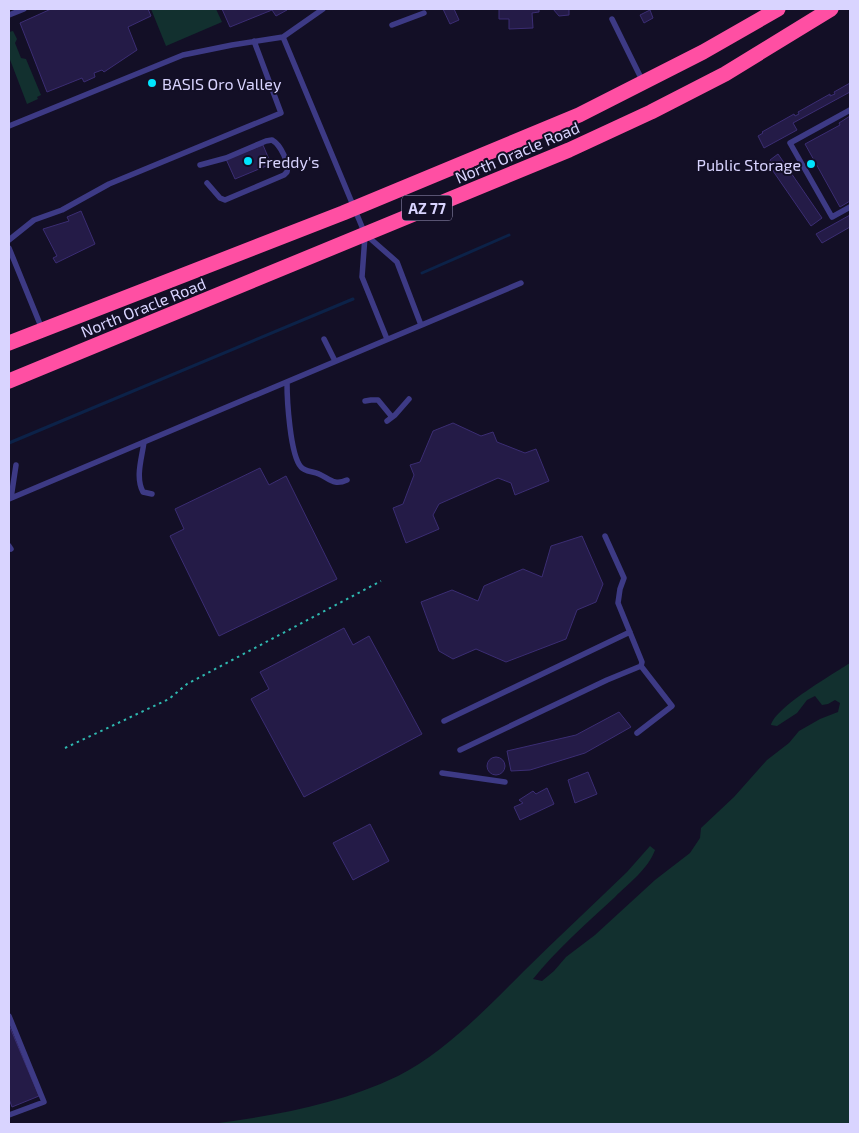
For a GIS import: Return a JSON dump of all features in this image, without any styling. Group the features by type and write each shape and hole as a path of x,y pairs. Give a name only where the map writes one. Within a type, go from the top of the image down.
{"highway":[{"name":"North Oracle Road","path":"9,343 354,208 579,115 703,52 778,9"},
{"name":"North Oracle Road","path":"9,381 570,150 651,112 725,74 831,9"}],"lane":[{"path":"9,15 24,9"},
{"path":"9,126 183,55 283,37 323,9"},
{"path":"392,25 424,13"},
{"path":"612,19 643,82"},
{"path":"283,37 365,234 397,262 421,325"},
{"path":"9,240 34,220 62,210 109,184 281,113 254,41"},
{"path":"850,110 790,143 832,217 850,207"},
{"path":"200,165 226,158 272,140 280,147 288,167 284,176 225,200 220,198 207,183"},
{"path":"365,234 362,277 387,339"},
{"path":"9,248 42,329"},
{"path":"10,498 521,283"},
{"path":"324,339 336,361"},
{"path":"286,382 290,434 299,466 332,482 341,483 347,480"},
{"path":"366,401 378,400 390,419 403,408 409,399"},
{"path":"144,442 139,485 143,492 152,494"},
{"path":"10,498 16,465"},
{"path":"605,536 624,578 618,603 642,662 641,666 672,706 637,733"},
{"path":"444,721 630,632"},
{"path":"460,750 607,680 641,666"},
{"path":"442,773 505,782"},
{"path":"9,1016 44,1102 9,1115"}],"path":[{"path":"65,748 169,699 187,684 381,581"}],"green space":[{"path":"151,9 216,9 222,22 166,46"},
{"path":"13,31 17,39 15,43 21,58 26,59 41,95 37,97 38,99 27,104 9,57 9,32"},
{"path":"850,663 850,1124 211,1124 306,1108 376,1086 415,1066 432,1055 480,1015 627,872 650,846 655,850 648,863 638,875 562,947 533,979 542,981 566,957 595,935 655,880 690,853 700,838 701,828 734,797 767,760 789,743 799,731 820,719 838,712 840,703 835,700 822,705 815,696 807,700 797,713 777,726 771,725 783,709 794,700"}],"building":[{"name":"BASIS Oro Valley","path":"51,9 148,9 151,16 128,27 137,50 104,72 102,70 94,73 95,77 84,82 82,78 47,92 20,23"},
{"path":"222,9 287,10 276,16 272,10 230,27"},
{"path":"443,9 454,9 459,20 450,24"},
{"path":"499,9 539,9 539,12 532,13 533,28 509,29 509,19 499,19"},
{"path":"553,9 569,9 569,15 559,16"},
{"path":"650,10 653,18 644,23 640,15"},
{"path":"850,83 850,92 793,123 797,130 764,148 758,136 762,132 794,114 795,116 799,114 798,112 830,94 830,96 835,94 834,92"},
{"path":"850,116 850,201 840,207 805,144 840,125 839,123"},
{"name":"Freddy's","path":"263,145 271,164 235,179 226,159"},
{"path":"778,154 822,218 811,226 773,171 776,169 770,160"},
{"path":"81,211 95,244 56,263 53,258 57,256 43,229 69,221 67,217"},
{"path":"850,215 850,227 822,243 816,234"},
{"path":"453,423 481,436 493,432 497,442 525,453 536,449 549,481 515,495 511,483 498,478 439,504 433,515 439,529 406,543 393,508 403,504 414,475 410,465 420,462 433,431"},
{"path":"260,468 269,485 286,476 337,579 219,636 170,536 184,529 175,509"},
{"path":"582,536 603,584 596,602 577,610 566,639 506,662 476,649 453,659 439,651 421,602 452,590 478,601 484,586 523,569 542,577 551,546"},
{"path":"344,628 353,645 369,636 422,734 304,797 251,699 269,689 260,672"},
{"path":"619,712 631,727 585,753 530,770 511,771 507,751 576,735"},
{"path":"496,757 502,760 505,766 502,772 496,775 490,772 487,766 490,760"},
{"path":"588,772 597,794 575,803 568,780"},
{"path":"547,788 554,804 520,820 514,807 523,803 519,800 533,791 536,794"},
{"path":"370,824 389,861 353,880 333,843"},
{"path":"9,1025 39,1096 12,1107 9,1099"}],"waterway":[{"path":"422,273 509,235"},
{"path":"9,443 353,299"}],"place":[{"name":"BASIS Oro Valley","path":"152,83"},
{"name":"Freddy's","path":"248,161"},
{"name":"Public Storage","path":"811,164"}]}
